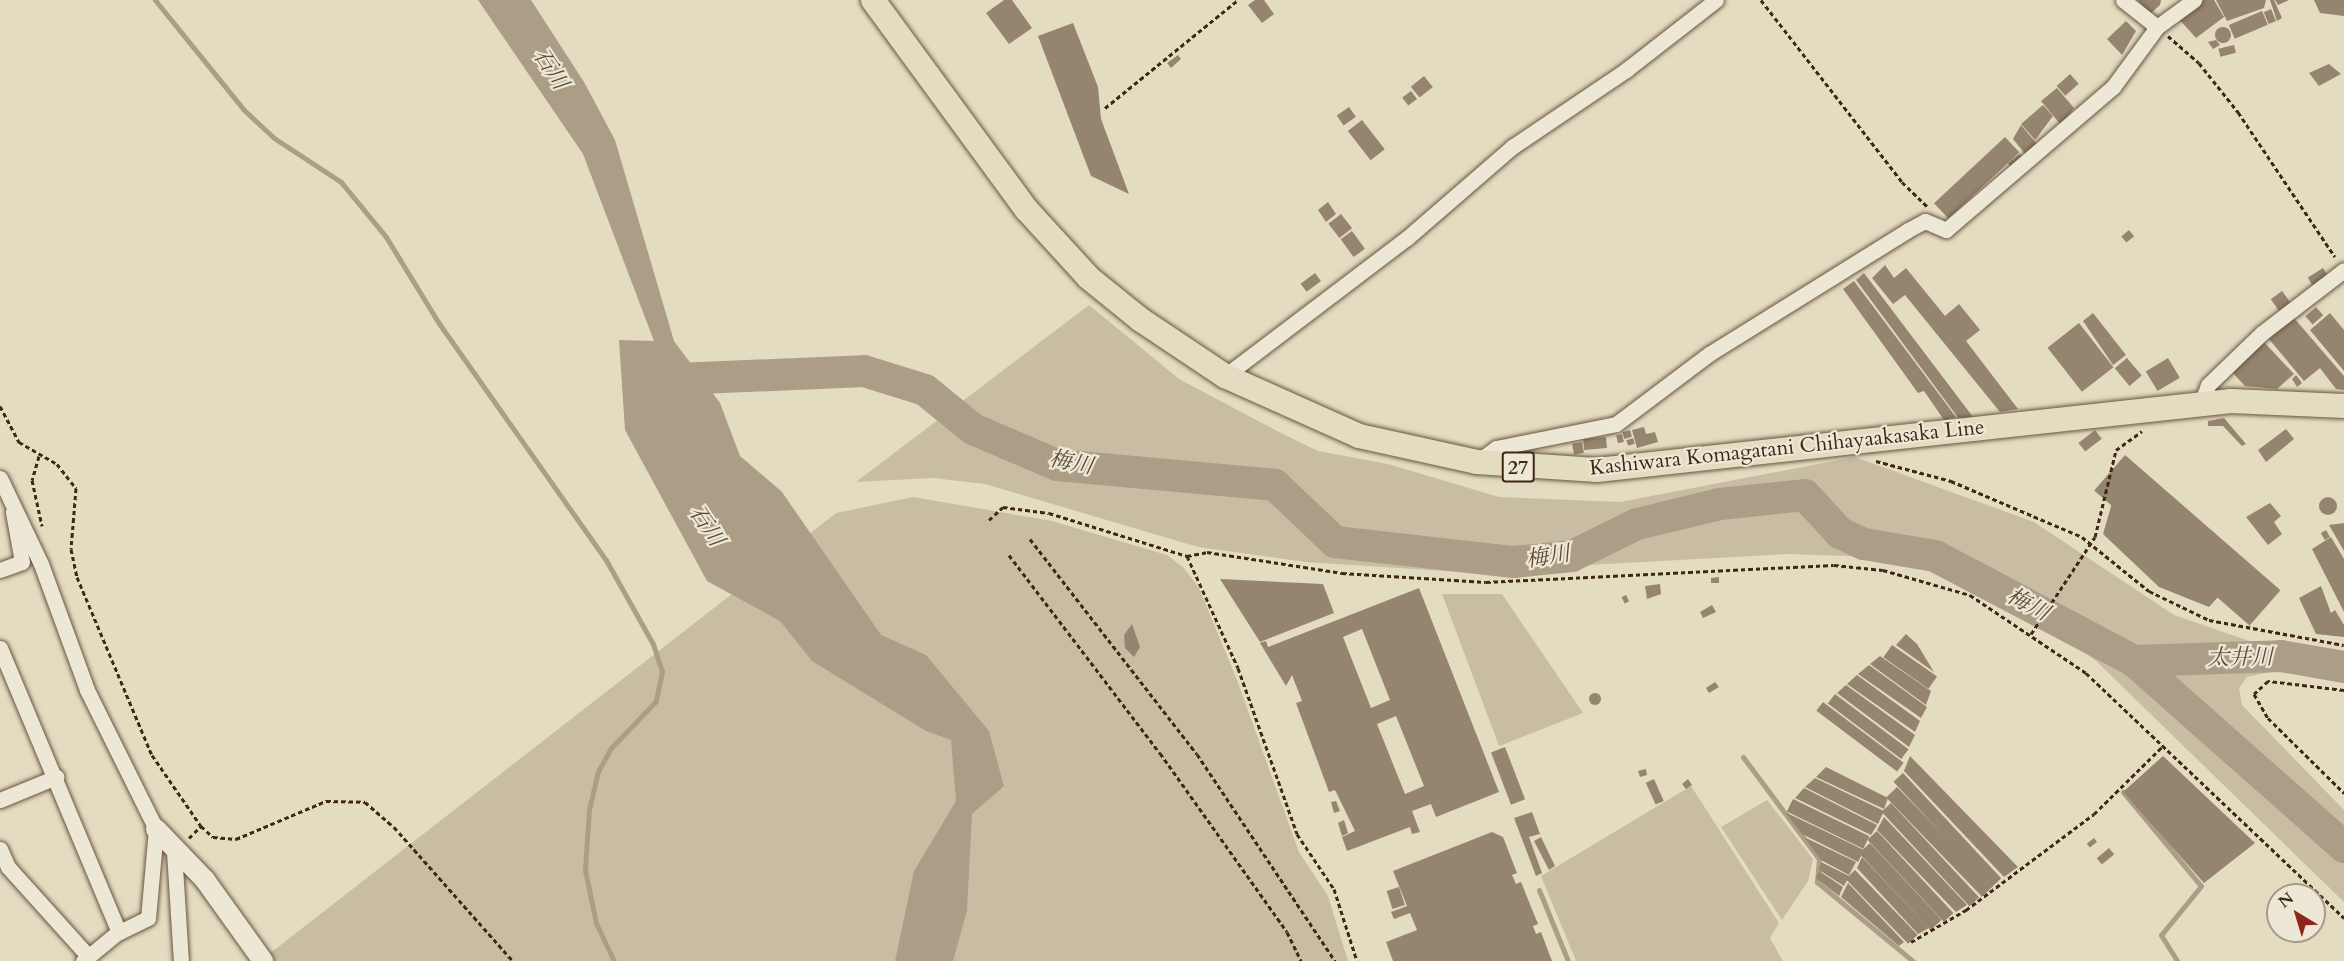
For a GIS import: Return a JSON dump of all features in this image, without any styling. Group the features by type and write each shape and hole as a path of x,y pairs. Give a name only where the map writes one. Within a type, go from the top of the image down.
{"main road":[{"name":"Kashiwara Komagatani Chihayaakasaka Line","path":"873,0 986,157 1058,246 1141,320 1225,376 1359,436 1477,462 1547,469 1636,469 2201,404 2344,406"}],"street":[{"path":"1225,376 1407,238 1512,147 1626,70 1716,0"},
{"path":"2123,0 2157,27"},
{"path":"1477,462 1496,448 1616,424 1708,354 1908,230 1925,221 1946,230 2096,102 2157,27 2194,0"},
{"path":"2201,404 2208,386 2262,333 2344,270"},
{"path":"0,478 14,506 87,690 156,829 174,851 205,880 263,961"},
{"path":"0,570 22,562 14,506"},
{"path":"0,648 119,932"},
{"path":"0,800 56,777"},
{"path":"0,849 8,867 85,959 119,932 148,918 156,829"},
{"path":"174,851 181,961"}],"path":[{"path":"1105,108 1238,0"},
{"path":"1761,0 1902,182 1937,218 1936,224"},
{"path":"2157,27 2199,63 2238,112 2344,270"},
{"path":"0,406 20,442 39,456 57,464 76,488 71,549 76,577 147,746 174,795 201,826 213,837 236,839 326,801 365,802 394,827 513,961"},
{"path":"2031,634 2091,544 2116,450 2155,422 2162,408"},
{"path":"1856,442 1872,461 1951,481 2091,544 2149,591 2209,620 2344,645"},
{"path":"39,456 32,480 44,531"},
{"path":"989,520 1003,507 1049,513 1187,556 1207,552 1342,573 1486,582 1834,565 1883,570 1970,596 2031,634 2085,673 2344,918"},
{"path":"1030,539 1197,754 1335,961"},
{"path":"1009,555 1161,753 1287,932 1301,961"},
{"path":"1187,556 1238,668 1297,834 1334,889 1357,961"},
{"path":"2344,690 2268,681 2254,694 2268,718 2344,793"},
{"path":"1911,942 1966,910 2094,814 2162,747"}],"shaded area":[{"path":"1089,305 1179,379 1318,451 1388,464 1499,497 1620,502 1855,457 2034,522 2174,615 2264,646 2274,671 2247,677 2239,688 2242,705 2344,810 2344,902 2095,660 2014,605 1958,577 1904,558 1787,554 1459,572 1306,562 1198,547 985,484 933,478 856,482"},
{"path":"913,497 1052,521 1167,555 1184,568 1199,588 1237,680 1299,852 1328,896 1348,961 275,961 269,954 836,513"},
{"path":"1442,594 1502,594 1583,713 1499,746"},
{"path":"1691,786 1779,923 1770,938 1783,961 1576,961 1541,876"},
{"path":"1767,800 1813,859 1808,881 1782,920 1721,827"}],"water":[{"name":"石川","path":"478,0 531,0 584,82 615,140 674,341 720,403 740,456 782,492 881,635 926,655 989,731 1004,786 972,814 967,911 953,961 895,961 914,871 956,801 951,740 926,731 812,661 780,621 707,581 625,430 619,340 654,341 583,154"}],"building":[{"path":"1004,0 1012,0 1032,28 1009,44 986,13"},
{"path":"1255,0 1264,0 1274,14 1262,23 1248,5"},
{"path":"2138,0 2161,0 2160,5 2150,14"},
{"path":"2204,0 2214,0 2224,17 2196,38 2179,19"},
{"path":"2216,0 2266,0 2264,8 2227,21"},
{"path":"2270,0 2274,0 2282,18 2277,21"},
{"path":"2275,0 2289,0 2278,5"},
{"path":"2314,0 2344,0 2344,16 2320,13"},
{"path":"2271,9 2276,21 2269,24 2264,12"},
{"path":"2262,11 2268,25 2235,39 2229,25"},
{"path":"2126,21 2136,31 2122,55 2107,39"},
{"path":"1073,23 1098,87 1101,119 1129,194 1091,176 1038,36"},
{"path":"2223,27 2229,29 2231,35 2229,41 2223,43 2217,41 2215,35 2217,29"},
{"path":"2216,40 2220,45 2213,49 2208,42"},
{"path":"2234,45 2236,53 2220,57 2218,49"},
{"path":"1178,55 1181,59 1171,68 1167,63"},
{"path":"2329,64 2341,74 2319,86 2309,73"},
{"path":"2070,74 2079,84 2065,96 2057,86"},
{"path":"1424,76 1433,87 1420,98 1411,87"},
{"path":"2057,88 2074,108 2061,125 2041,101"},
{"path":"1411,91 1417,99 1408,106 1402,98"},
{"path":"2043,105 2053,116 2035,140 2021,124"},
{"path":"1349,107 1356,117 1344,125 1337,116"},
{"path":"1362,120 1385,149 1371,160 1348,131"},
{"path":"2021,125 2038,145 2026,155 2013,139"},
{"path":"2005,137 2019,152 1948,219 1934,203"},
{"path":"2019,154 2024,157 2012,169 2008,163"},
{"path":"1328,202 1336,214 1326,222 1318,210"},
{"path":"1341,214 1352,228 1339,238 1328,224"},
{"path":"2129,230 2134,236 2126,243 2121,236"},
{"path":"1352,231 1365,249 1354,257 1341,239"},
{"path":"1885,265 1894,278 1906,268 1945,316 1959,304 1980,330 1966,341 2018,409 2000,412 1905,295 1893,304 1872,278"},
{"path":"2323,268 2328,276 2313,285 2308,278"},
{"path":"1315,273 1321,281 1307,292 1301,284"},
{"path":"1864,273 1973,417 1959,419 1856,280"},
{"path":"1854,281 1956,417 1944,420 1924,391 1918,393 1843,289"},
{"path":"2282,291 2290,302 2279,311 2271,299"},
{"path":"2316,307 2323,315 2313,324 2305,316"},
{"path":"2093,313 2126,355 2113,365 2083,321"},
{"path":"2330,313 2344,330 2344,371 2310,330"},
{"path":"2294,318 2344,376 2344,390 2336,389 2320,368 2304,381 2269,339"},
{"path":"2079,323 2113,367 2082,392 2047,348"},
{"path":"2262,340 2294,374 2277,389 2245,386 2231,371"},
{"path":"2127,358 2142,376 2130,386 2115,368"},
{"path":"2168,358 2180,378 2158,391 2146,371"},
{"path":"2296,375 2302,383 2297,387 2292,379"},
{"path":"2224,418 2246,444 2242,446 2223,426 2208,426 2208,421"},
{"path":"1644,427 1646,434 1655,432 1658,442 1637,448 1632,430"},
{"path":"2286,429 2294,439 2266,462 2258,450"},
{"path":"1630,430 1632,437 1624,439 1622,432"},
{"path":"2095,430 2102,439 2085,452 2078,443"},
{"path":"1622,434 1624,442 1618,443 1616,435"},
{"path":"1606,437 1607,448 1584,450 1583,439"},
{"path":"1633,438 1635,444 1628,446 1626,440"},
{"path":"1582,442 1584,453 1574,455 1572,444"},
{"path":"2125,455 2280,590 2250,626 2094,490"},
{"path":"2328,497 2334,500 2337,506 2334,512 2328,515 2322,512 2319,506 2322,500"},
{"path":"2112,503 2218,597 2209,607 2159,587 2103,534"},
{"path":"2270,503 2281,516 2274,522 2282,534 2268,545 2246,517"},
{"path":"2344,523 2344,551 2329,525"},
{"path":"2326,530 2330,537 2325,540 2321,533"},
{"path":"2331,537 2344,559 2344,612 2312,549"},
{"path":"1719,577 1719,583 1711,583 1711,578"},
{"path":"1220,579 1323,584 1334,613 1260,642"},
{"path":"1660,584 1661,594 1647,599 1645,586"},
{"path":"2321,586 2331,613 2335,610 2344,625 2344,637 2316,634 2299,598"},
{"path":"1419,588 1499,792 1436,817 1431,804 1412,811 1420,832 1412,834 1410,827 1347,851 1342,837 1355,831 1335,790 1329,792 1296,703 1302,701 1292,675 1286,686 1260,643 1266,641 1268,647","holes":["1362,629 1390,700 1371,708 1343,637","1396,716 1424,786 1405,794 1377,724"]},
{"path":"1626,595 1629,601 1625,604 1622,597"},
{"path":"1712,605 1716,612 1703,618 1700,612"},
{"path":"1132,624 1140,647 1134,657 1125,648 1124,635"},
{"path":"1906,634 1917,644 1934,672 1896,645"},
{"path":"1892,645 1937,677 1928,689 1883,657"},
{"path":"1880,656 1931,691 1926,705 1870,664"},
{"path":"1869,665 1927,707 1921,718 1858,674"},
{"path":"1857,675 1920,721 1915,732 1847,684"},
{"path":"1715,682 1719,687 1709,693 1706,688"},
{"path":"1846,685 1915,735 1909,747 1837,693"},
{"path":"1597,693 1601,699 1597,705 1593,705 1589,697"},
{"path":"1835,694 1908,749 1901,759 1828,704"},
{"path":"1823,702 1904,763 1897,772 1816,711"},
{"path":"1505,747 1525,799 1511,805 1491,752"},
{"path":"1910,756 2018,867 2004,877 1904,771"},
{"path":"2163,756 2255,843 2204,883 2123,792"},
{"path":"1826,767 1888,798 1884,809 1816,777"},
{"path":"1646,769 1647,775 1640,777 1638,771"},
{"path":"1903,773 2001,878 1992,887 1893,782"},
{"path":"1815,778 1884,811 1878,824 1805,787"},
{"path":"1654,779 1664,801 1656,805 1646,783"},
{"path":"1688,779 1692,785 1686,789 1682,784"},
{"path":"1897,787 1993,886 1982,897 1886,797"},
{"path":"1804,788 1877,825 1871,835 1795,798"},
{"path":"1793,799 1869,836 1863,849 1787,812"},
{"path":"1336,801 1340,811 1334,813 1331,802"},
{"path":"1891,803 1979,897 1969,906 1881,812"},
{"path":"1532,812 1540,834 1529,837 1542,873 1536,876 1514,818"},
{"path":"1785,812 1864,850 1858,862 1802,834"},
{"path":"1884,817 1967,905 1956,912 1877,830"},
{"path":"1344,820 1348,833 1342,836 1338,823"},
{"path":"1877,831 1953,913 1944,922 1867,840"},
{"path":"1492,832 1503,837 1517,873 1512,875 1516,884 1521,882 1538,924 1533,926 1536,934 1541,932 1552,961 1393,961 1386,942 1417,930 1410,913 1394,919 1391,912 1407,906 1393,871"},
{"path":"1541,837 1555,866 1549,870 1534,841"},
{"path":"1804,837 1856,862 1849,875 1821,860"},
{"path":"2094,838 2097,842 2090,847 2087,843"},
{"path":"1870,843 1942,920 1931,930 1859,853"},
{"path":"2109,848 2114,854 2102,864 2097,858"},
{"path":"1862,857 1929,928 1918,934 1857,868"},
{"path":"1821,862 1849,876 1844,886 1819,870"},
{"path":"1855,870 1918,935 1908,944 1846,879"},
{"path":"1819,871 1843,887 1839,896 1816,878"},
{"path":"1848,883 1904,942 1899,946 1841,897"},
{"path":"1399,887 1405,905 1393,909 1387,891"}],"waterway":[{"path":"155,0 244,110 274,138 341,182 386,237 438,322 606,560 653,644 662,672 656,701 611,748 598,771 589,809 585,870 596,923 614,961"},
{"name":"梅川","path":"676,379 864,371 925,390 973,429 1057,465 1275,485 1335,542 1514,562 1572,556 1637,524 1720,504 1805,495 1840,533 1864,544 1935,556 2134,661 2344,847"},
{"name":"太井川","path":"2134,661 2281,656 2344,667"},
{"path":"1743,757 1819,859 1817,882 1913,961"},
{"path":"2123,792 2201,886 2161,935 2177,961"},
{"path":"1539,890 1568,961"}]}
